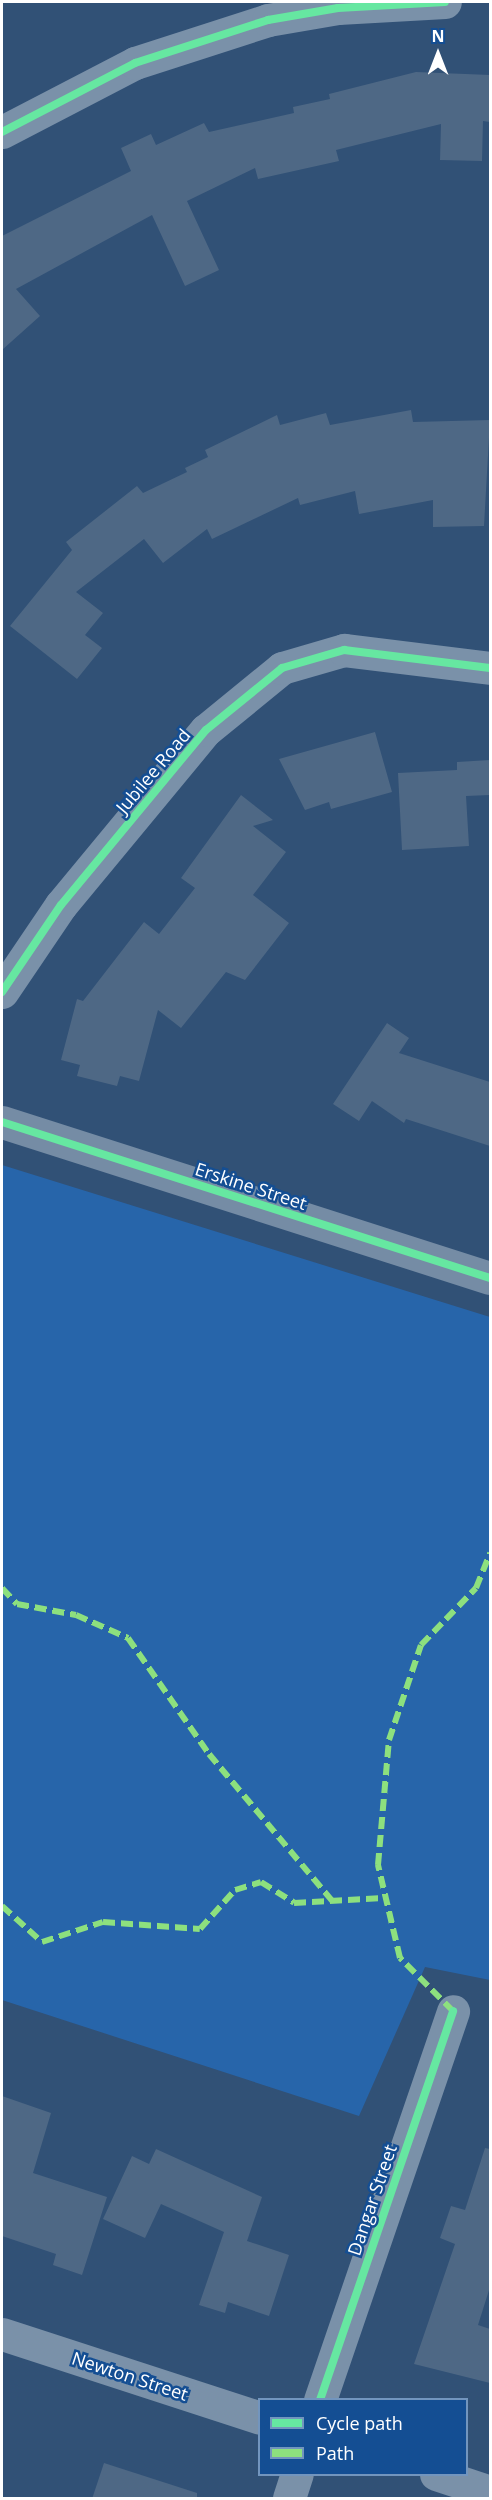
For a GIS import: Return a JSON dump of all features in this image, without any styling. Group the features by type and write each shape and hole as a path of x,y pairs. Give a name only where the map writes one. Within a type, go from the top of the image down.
{"street":[{"path":"2,132 135,63 268,20 338,8 445,2"},
{"name":"Jubilee Road","path":"2,992 61,905 206,730 282,668 344,650 490,668"},
{"name":"Erskine Street","path":"2,1122 490,1278"},
{"name":"Dangar Street","path":"321,2398 453,2011"},
{"name":"Newton Street","path":"2,2334 258,2417"},
{"path":"289,2499 297,2476"},
{"path":"439,2476 490,2492"}],"shaded area":[{"path":"2,1165 490,1317 490,1980 425,1967 359,2116 2,2000"}],"building":[{"path":"416,72 490,75 490,122 483,121 482,161 440,160 441,124 336,150 339,161 258,179 255,168 187,201 219,270 185,286 152,215 16,289 40,316 2,350 2,236 131,171 121,148 151,134 156,145 204,123 209,132 294,113 293,107 330,99 329,94"},
{"path":"411,410 413,422 490,420 484,526 433,527 433,500 359,514 355,491 300,505 298,498 212,539 207,529 163,563 144,539 76,592 103,613 85,635 102,648 77,679 10,626 72,550 66,542 137,486 143,493 187,472 185,468 208,457 205,450 277,415 280,425 326,413 330,425"},
{"path":"375,732 392,792 331,809 329,802 305,810 279,759"},
{"path":"490,760 490,795 466,796 469,846 402,850 398,773 457,770 457,762"},
{"path":"241,795 273,820 253,826 286,852 253,895 289,923 245,980 226,972 181,1028 158,1010 139,1081 120,1076 117,1086 77,1076 80,1065 61,1060 77,999 83,1001 144,922 159,934 195,888 181,878"},
{"path":"387,1023 409,1038 399,1053 490,1082 490,1146 406,1119 404,1123 372,1101 359,1121 333,1104"},
{"path":"2,2096 51,2113 33,2173 107,2197 82,2275 53,2265 56,2254 2,2236"},
{"path":"485,2148 490,2149 490,2287 478,2325 490,2329 490,2383 414,2364 455,2244 440,2238 451,2206 465,2210"},
{"path":"156,2149 262,2197 247,2241 289,2255 269,2316 228,2302 225,2313 199,2305 224,2232 161,2204 145,2238 103,2219 132,2156 149,2164"},
{"path":"104,2463 197,2493 197,2499 92,2499"}],"marked path":[{"path":"453,2011 400,1958 378,1865 389,1740 421,1645 476,1588 490,1553"},
{"path":"2,1588 17,1604 76,1615 128,1638 209,1754 333,1902"},
{"path":"2,1906 42,1942 103,1922 200,1929 235,1890 261,1882 294,1903 383,1898"}],"cycle path":[{"path":"2,132 135,63 268,20 338,8 445,2"},
{"path":"2,992 61,905 206,730 282,668 344,650 490,668"},
{"path":"2,1122 490,1278"},
{"path":"321,2398 453,2011"}]}
